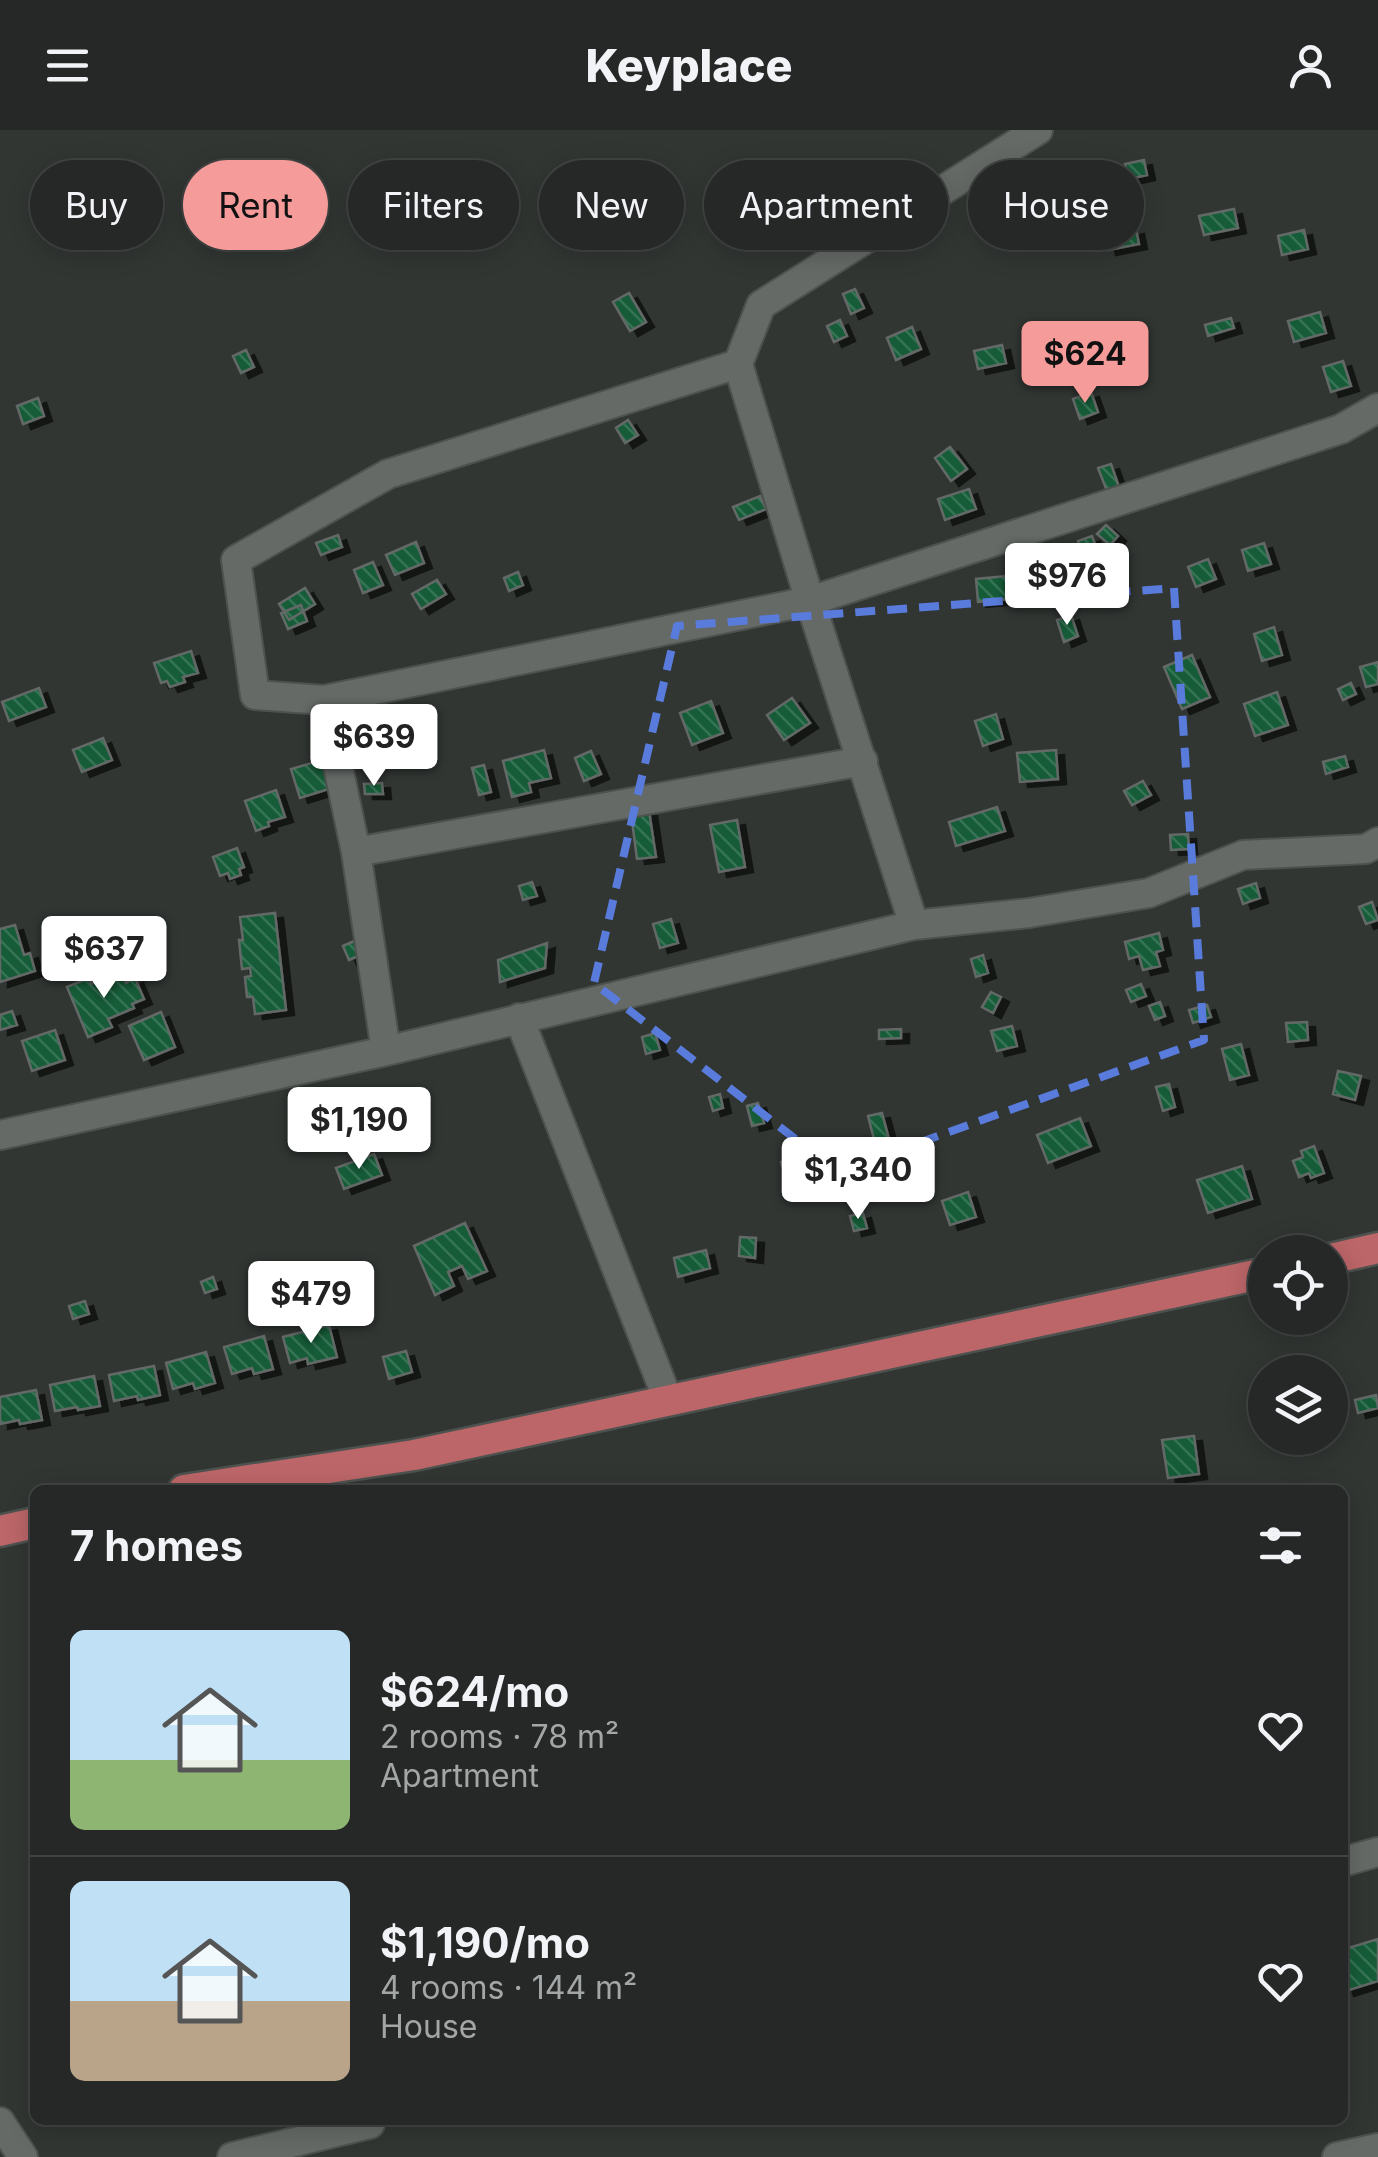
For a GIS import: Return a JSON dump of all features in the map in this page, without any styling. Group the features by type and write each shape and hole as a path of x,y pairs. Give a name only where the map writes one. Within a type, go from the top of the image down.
{"main road":[{"path":"1348,1254 1378,1248"},
{"path":"215,1485 414,1454 1248,1277"},
{"path":"0,1531 30,1524"}],"street":[{"path":"914,925 738,364 761,305 1038,130"},
{"path":"738,364 388,474 236,560 254,695 324,700 810,602 1341,429 1378,408"},
{"path":"324,700 356,852 386,1051"},
{"path":"356,852 862,761"},
{"path":"0,1135 386,1051 914,925 1030,913 1149,893 1244,855 1366,849 1378,842"},
{"path":"520,1018 668,1400"},
{"path":"1348,1860 1378,1852"},
{"path":"0,2122 23,2157"},
{"path":"232,2157 366,2125"},
{"path":"1336,2157 1378,2148"}],"highlighted area":[{"path":"1174,588 1204,1040 838,1172 594,983 677,626"}],"building":[{"path":"1234,209 1238,228 1204,235 1199,216"},
{"path":"1304,230 1308,249 1282,255 1278,236"},
{"path":"855,289 864,308 851,314 843,294"},
{"path":"629,293 646,322 630,331 613,302"},
{"path":"1320,312 1326,333 1294,342 1288,321"},
{"path":"1231,318 1234,328 1208,336 1205,325"},
{"path":"840,320 847,336 834,342 827,326"},
{"path":"912,327 921,349 896,360 887,338"},
{"path":"1075,344 1086,365 1068,375 1057,353"},
{"path":"1002,345 1006,363 978,369 974,351"},
{"path":"246,350 254,367 241,373 233,356"},
{"path":"1343,361 1351,386 1331,392 1323,367"},
{"path":"1091,392 1098,412 1080,419 1073,399"},
{"path":"38,398 44,416 23,424 17,406"},
{"path":"628,420 638,435 625,443 616,428"},
{"path":"950,447 967,469 951,481 935,458"},
{"path":"1111,464 1119,487 1107,491 1098,468"},
{"path":"969,489 976,509 945,520 938,499"},
{"path":"760,496 766,509 739,520 733,507"},
{"path":"1106,525 1118,536 1110,545 1097,534"},
{"path":"338,535 342,547 321,555 316,543"},
{"path":"1092,536 1096,547 1082,552 1078,541"},
{"path":"416,542 424,563 395,575 386,555"},
{"path":"1264,543 1271,564 1248,571 1242,550"},
{"path":"1208,559 1216,579 1196,587 1188,567"},
{"path":"373,562 383,585 363,593 354,570"},
{"path":"518,572 523,585 509,591 504,578"},
{"path":"1019,575 1021,598 978,602 976,579"},
{"path":"437,580 446,594 421,609 412,594"},
{"path":"305,588 315,604 289,620 279,604"},
{"path":"301,605 307,621 288,629 281,613"},
{"path":"1071,615 1078,636 1064,642 1057,620"},
{"path":"1274,627 1282,655 1262,661 1254,634"},
{"path":"191,651 198,673 183,677 185,682 170,687 167,681 161,683 154,663"},
{"path":"1192,655 1210,697 1182,709 1164,667"},
{"path":"1378,662 1378,684 1366,687 1360,667"},
{"path":"1351,683 1356,694 1343,700 1338,689"},
{"path":"39,688 46,707 9,721 2,702"},
{"path":"1277,692 1288,725 1255,736 1244,704"},
{"path":"792,698 810,723 784,740 767,715"},
{"path":"711,701 723,733 692,745 680,713"},
{"path":"996,714 1003,739 983,746 975,721"},
{"path":"103,738 112,760 82,772 73,750"},
{"path":"544,750 551,778 529,783 531,792 512,797 503,761"},
{"path":"1056,750 1058,779 1020,782 1017,753"},
{"path":"591,751 601,774 584,781 575,758"},
{"path":"336,756 345,784 300,798 291,769"},
{"path":"1345,756 1348,767 1326,774 1323,762"},
{"path":"484,765 491,792 479,795 472,768"},
{"path":"1143,781 1151,795 1132,805 1124,791"},
{"path":"382,783 383,794 365,794 364,784"},
{"path":"276,790 285,817 256,831 245,801"},
{"path":"997,807 1005,831 956,846 949,822"},
{"path":"649,811 656,857 637,859 631,813"},
{"path":"737,820 745,867 719,872 710,825"},
{"path":"1188,834 1189,849 1171,850 1170,835"},
{"path":"237,848 244,867 239,869 241,875 230,879 228,873 220,876 213,857"},
{"path":"532,882 537,896 523,900 519,886"},
{"path":"1256,883 1260,898 1243,904 1238,889"},
{"path":"1372,902 1378,920 1366,924 1359,907"},
{"path":"275,913 286,1010 255,1014 253,997 247,997 245,977 251,976 250,968 242,969 240,917"},
{"path":"671,919 678,943 660,948 653,924"},
{"path":"15,925 24,955 30,953 35,971 0,982 0,929"},
{"path":"1159,933 1163,950 1156,952 1160,966 1143,970 1139,956 1129,959 1125,942"},
{"path":"361,938 367,952 349,960 343,946"},
{"path":"547,943 545,968 500,982 498,960"},
{"path":"983,955 988,973 976,977 971,959"},
{"path":"121,971 126,983 135,978 144,999 132,1004 134,1008 108,1019 112,1027 88,1037 67,987 89,978 91,984"},
{"path":"1141,984 1146,996 1131,1002 1126,990"},
{"path":"991,992 1001,997 993,1013 982,1007"},
{"path":"1160,1002 1165,1016 1155,1020 1149,1006"},
{"path":"1207,1005 1211,1017 1193,1023 1189,1010"},
{"path":"12,1011 17,1025 0,1030 0,1015"},
{"path":"161,1012 175,1047 144,1060 129,1026"},
{"path":"1307,1022 1308,1040 1288,1042 1286,1023"},
{"path":"1012,1026 1017,1046 997,1051 991,1031"},
{"path":"901,1029 901,1038 879,1039 879,1030"},
{"path":"55,1030 65,1060 32,1071 22,1041"},
{"path":"655,1033 660,1050 646,1054 642,1037"},
{"path":"1241,1044 1249,1075 1230,1080 1222,1049"},
{"path":"1338,1071 1361,1076 1355,1100 1333,1094"},
{"path":"1169,1084 1175,1107 1163,1111 1156,1087"},
{"path":"720,1094 723,1108 713,1111 709,1097"},
{"path":"758,1103 764,1123 752,1126 747,1106"},
{"path":"882,1113 890,1143 876,1147 868,1116"},
{"path":"1080,1118 1091,1146 1048,1163 1037,1135"},
{"path":"1314,1146 1324,1173 1299,1177 1293,1161 1303,1157 1301,1151"},
{"path":"374,1154 382,1175 344,1189 336,1168"},
{"path":"799,1156 806,1175 787,1181 781,1162"},
{"path":"853,1156 860,1181 846,1184 840,1159"},
{"path":"1242,1166 1252,1199 1208,1213 1197,1180"},
{"path":"968,1192 976,1217 950,1225 942,1201"},
{"path":"863,1213 867,1228 854,1231 850,1216"},
{"path":"465,1223 487,1271 468,1279 462,1266 448,1272 454,1286 435,1295 414,1246"},
{"path":"740,1237 756,1238 755,1258 739,1256"},
{"path":"706,1250 710,1268 678,1277 674,1258"},
{"path":"213,1277 217,1289 205,1293 201,1282"},
{"path":"85,1301 89,1314 73,1319 69,1306"},
{"path":"329,1325 337,1357 308,1364 307,1358 290,1363 283,1337"},
{"path":"264,1336 273,1369 254,1374 252,1368 232,1374 224,1347"},
{"path":"406,1351 412,1372 389,1379 383,1357"},
{"path":"206,1352 215,1383 195,1389 193,1383 173,1389 166,1363"},
{"path":"154,1366 160,1395 114,1401 109,1375"},
{"path":"94,1376 100,1406 55,1411 50,1385"},
{"path":"36,1390 42,1420 0,1424 0,1397"},
{"path":"1376,1395 1378,1408 1358,1413 1355,1400"},
{"path":"1194,1436 1199,1474 1168,1478 1162,1440"},
{"path":"1378,1939 1378,1981 1348,1990 1348,1948"}]}
